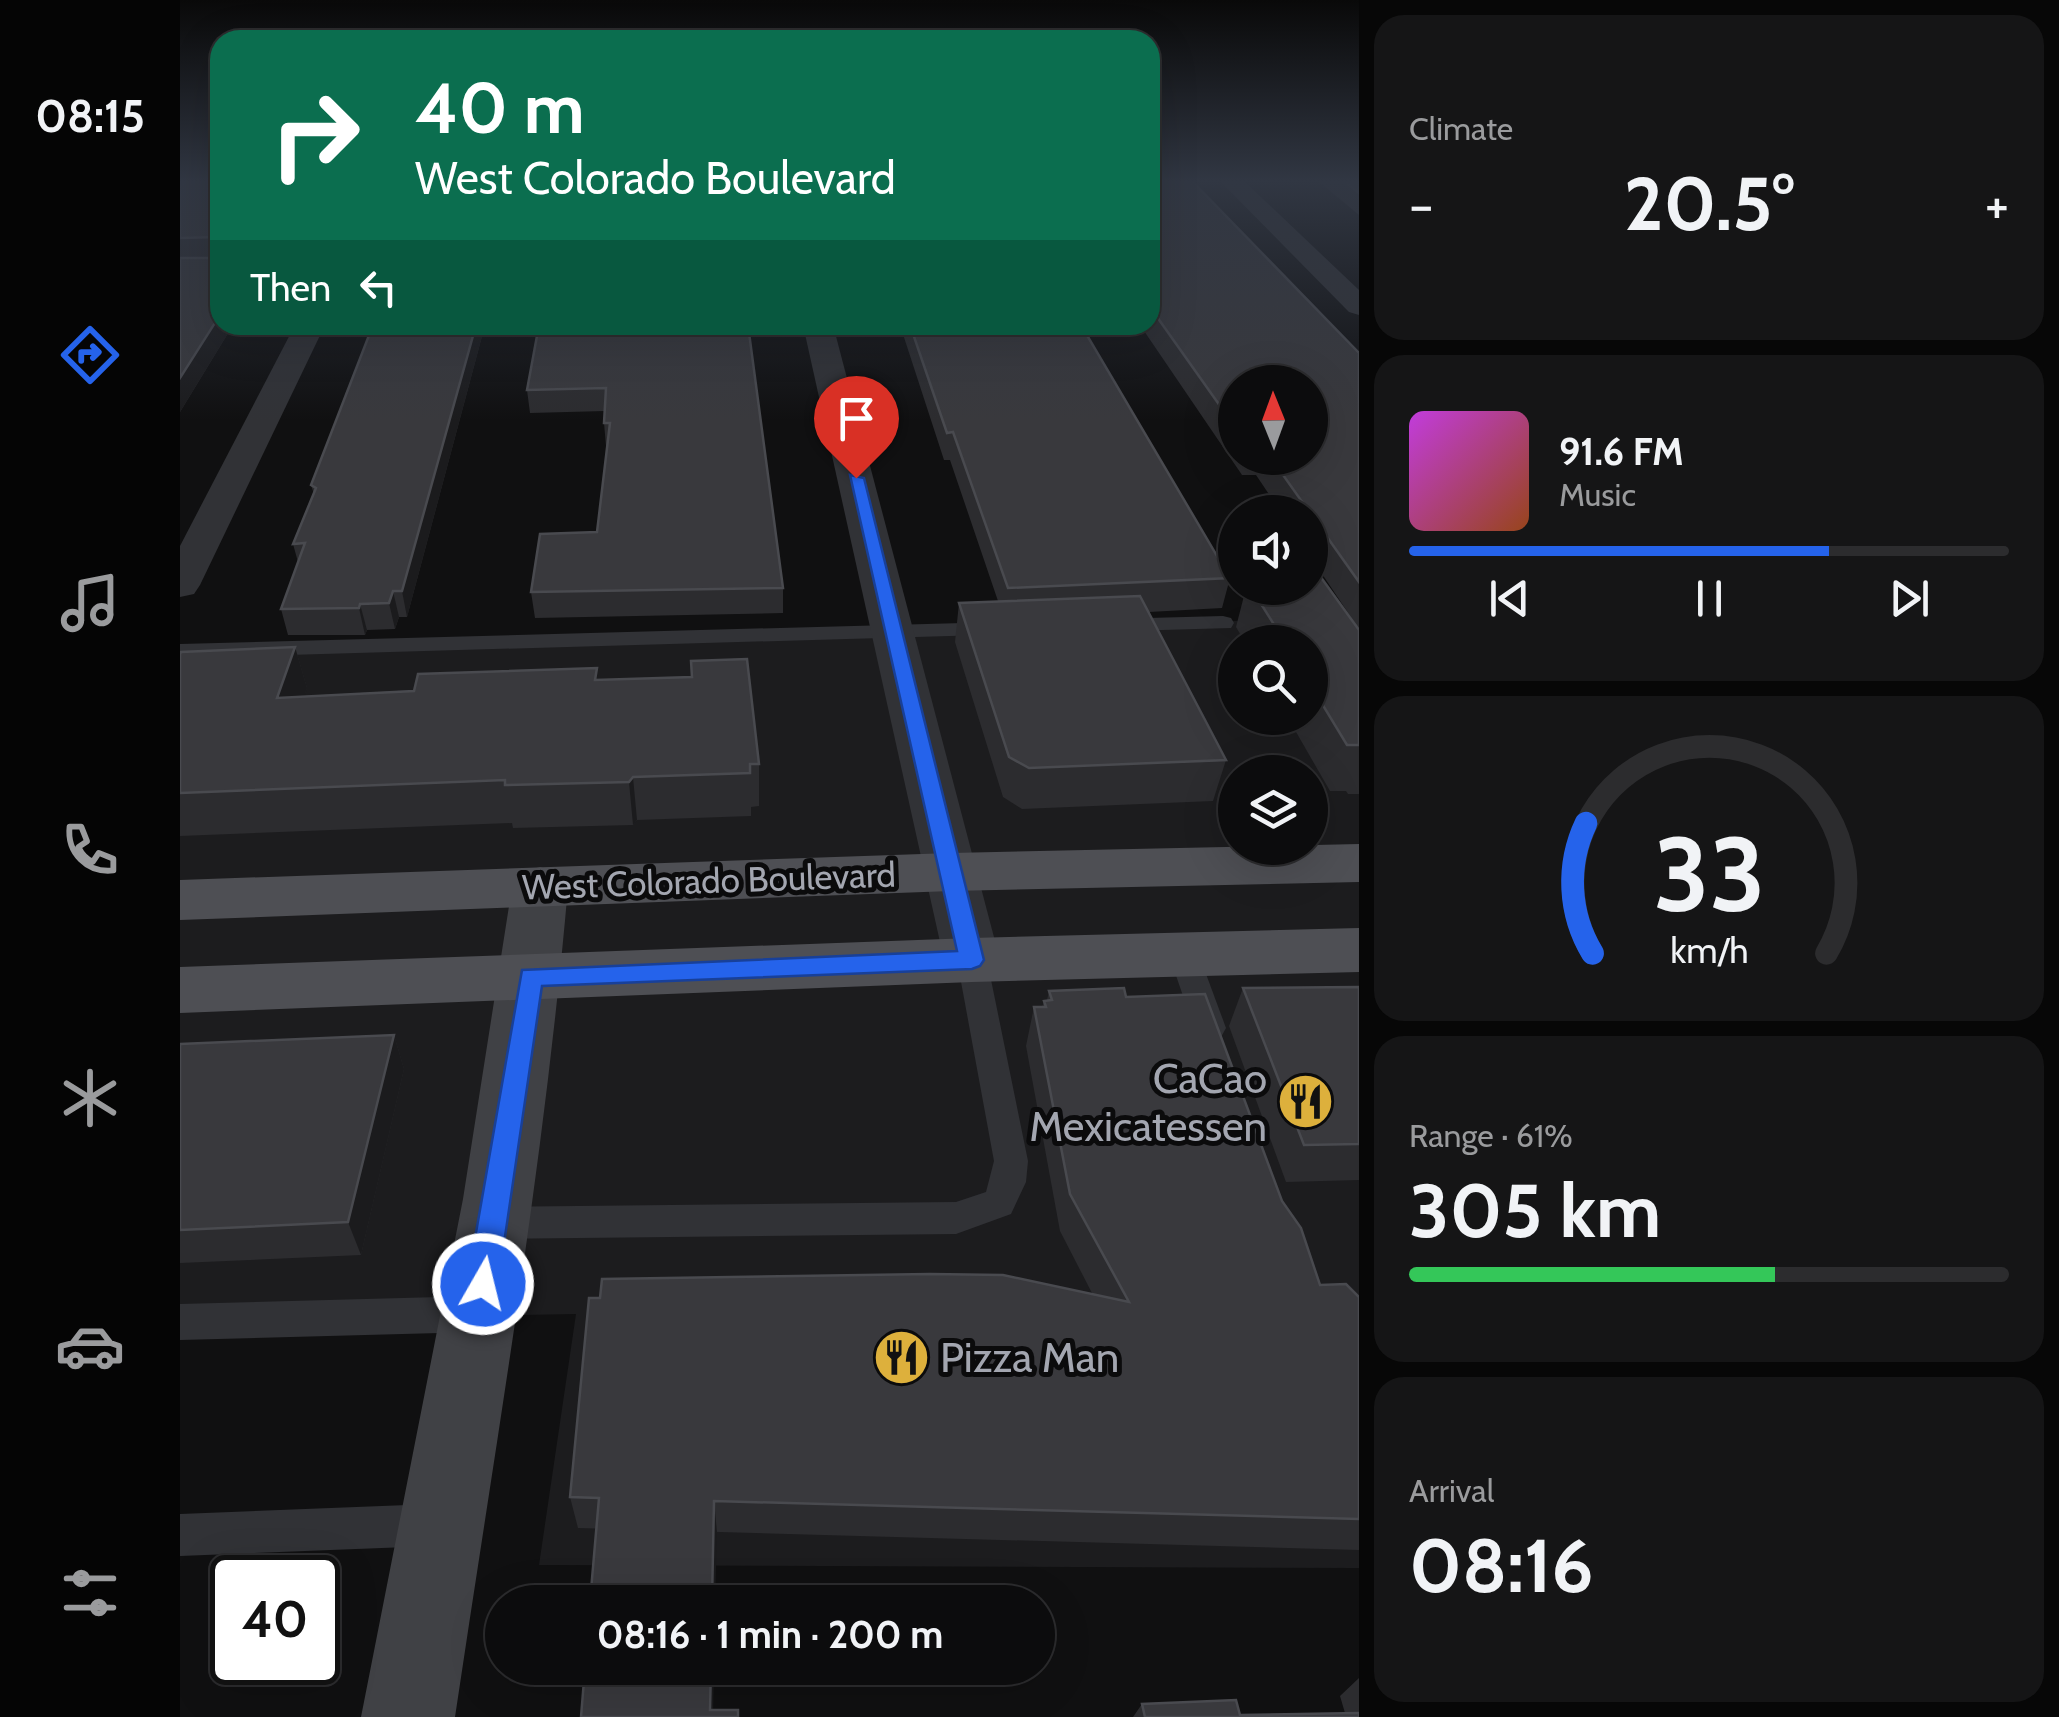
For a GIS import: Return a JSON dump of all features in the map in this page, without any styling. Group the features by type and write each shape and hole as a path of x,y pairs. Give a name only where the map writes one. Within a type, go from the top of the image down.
{"main road":[{"name":"West Colorado Boulevard","path":"180,900 952,872 1359,863"},
{"path":"180,990 972,960 1359,950"}],"street":[{"path":"1312,260 1359,306"},
{"path":"180,268 210,267"},
{"path":"180,585 305,335"},
{"path":"820,335 972,960"},
{"path":"408,1717 478,1314 531,977 540,887"}],"lane":[{"path":"180,651 1223,622"},
{"path":"1184,955 1219,1053"},
{"path":"492,1223 956,1218 998,1203 1010,1182 1012,1160 972,960"},
{"path":"180,1322 478,1314"},
{"path":"180,1536 439,1524"}],"shaded area":[{"path":"1359,617 1359,1568 539,1565 576,1314 180,1322 180,653"}],"building":[{"path":"180,260 210,260 210,331 180,378"},
{"path":"1160,260 1269,260 1359,353 1359,582 1328,538 1328,495 1297,495 1283,475 1328,475 1328,365 1218,365 1218,403 1160,321"},
{"path":"369,335 473,335 402,591 393,591 389,603 360,604 359,608 281,609 305,543 293,544 316,488 311,485"},
{"path":"537,335 749,335 783,588 531,592 540,534 597,532 610,423 604,423 606,388 527,390"},
{"path":"913,335 1087,335 1218,558 1218,579 1008,588 953,432 947,433"},
{"path":"1328,587 1359,630 1359,745 1347,745 1328,714 1328,625 1274,625 1262,605 1328,605"},
{"path":"1140,596 1223,755 1218,755 1218,760 1029,768 1009,757 959,603"},
{"path":"295,647 277,698 414,691 418,674 597,668 595,680 692,677 691,661 747,659 759,764 750,764 750,773 633,777 629,782 505,785 505,780 180,793 181,652"},
{"path":"1359,987 1359,1144 1304,1145 1243,988"},
{"path":"1124,988 1126,997 1205,994 1282,1201 1301,1228 1320,1285 1346,1284 1359,1297 1359,1519 714,1501 712,1585 591,1585 599,1498 570,1497 589,1298 600,1298 602,1279 1003,1275 1129,1302 1070,1194 1034,1007 1046,1007 1044,1001 1052,1000 1049,991"},
{"path":"394,1035 348,1222 180,1230 180,1044"},
{"path":"584,1685 711,1685 710,1710 738,1710 738,1717 581,1717"},
{"path":"1236,1700 1240,1715 1359,1713 1359,1717 1145,1717 1142,1704"}],"place":[{"name":"CaCao Mexicatessen","path":"1306,1102"},
{"name":"Pizza Man","path":"901,1357"}],"route":[{"path":"483,1284 531,977 972,960 856,478"}]}
